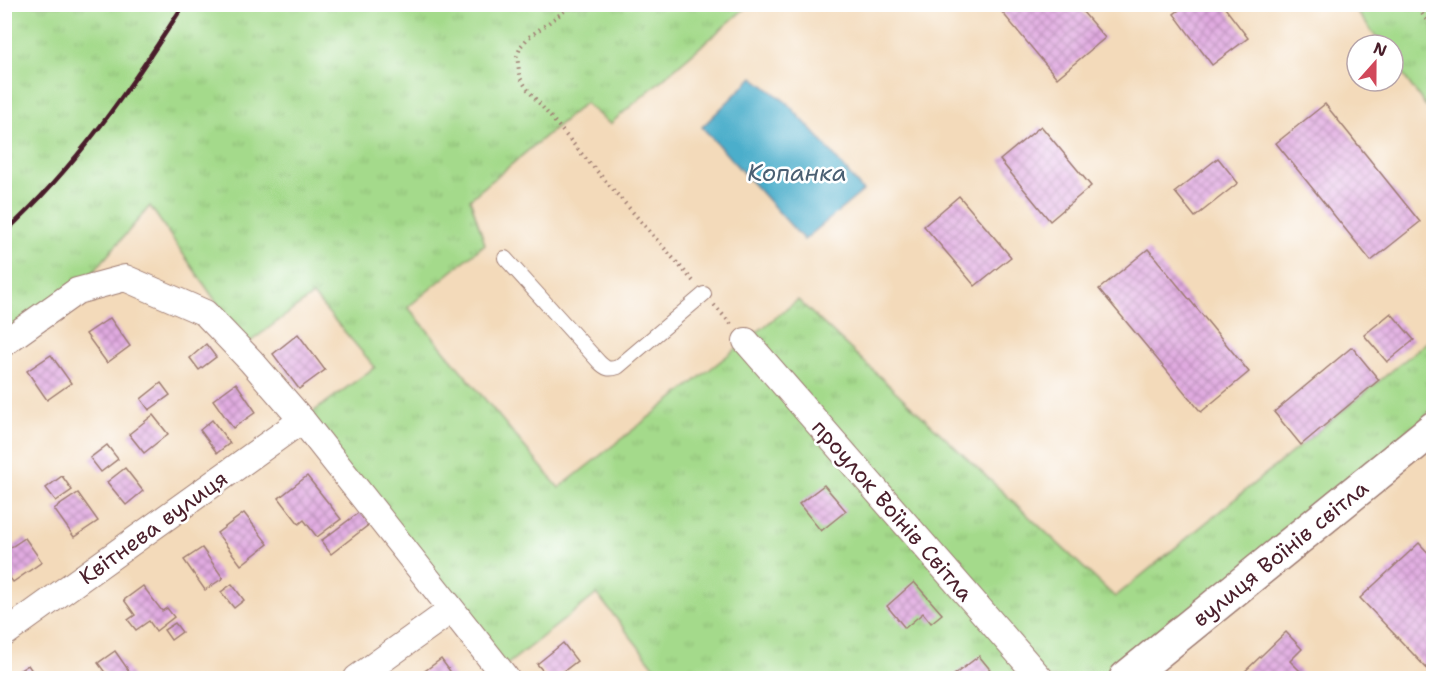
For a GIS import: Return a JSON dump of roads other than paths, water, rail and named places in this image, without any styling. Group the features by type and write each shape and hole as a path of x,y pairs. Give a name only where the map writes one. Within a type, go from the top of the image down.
{"street":[{"path":"4,343 77,291 125,278 205,313 251,361 302,420 506,678"},
{"name":"проулок Воїнів Світла","path":"746,341 1040,678"},
{"name":"Квітнева вулиця","path":"4,634 302,420"},
{"name":"вулиця Воїнів світла","path":"1126,678 1434,428"},
{"path":"357,678 443,616"}],"lane":[{"path":"505,258 599,362 610,370 618,367 704,294"}],"water":[{"name":"Копанка","path":"753,77 786,102 863,191 804,240 702,127"}],"railway":[{"path":"4,233 30,208 79,153 123,95 184,4"}]}
